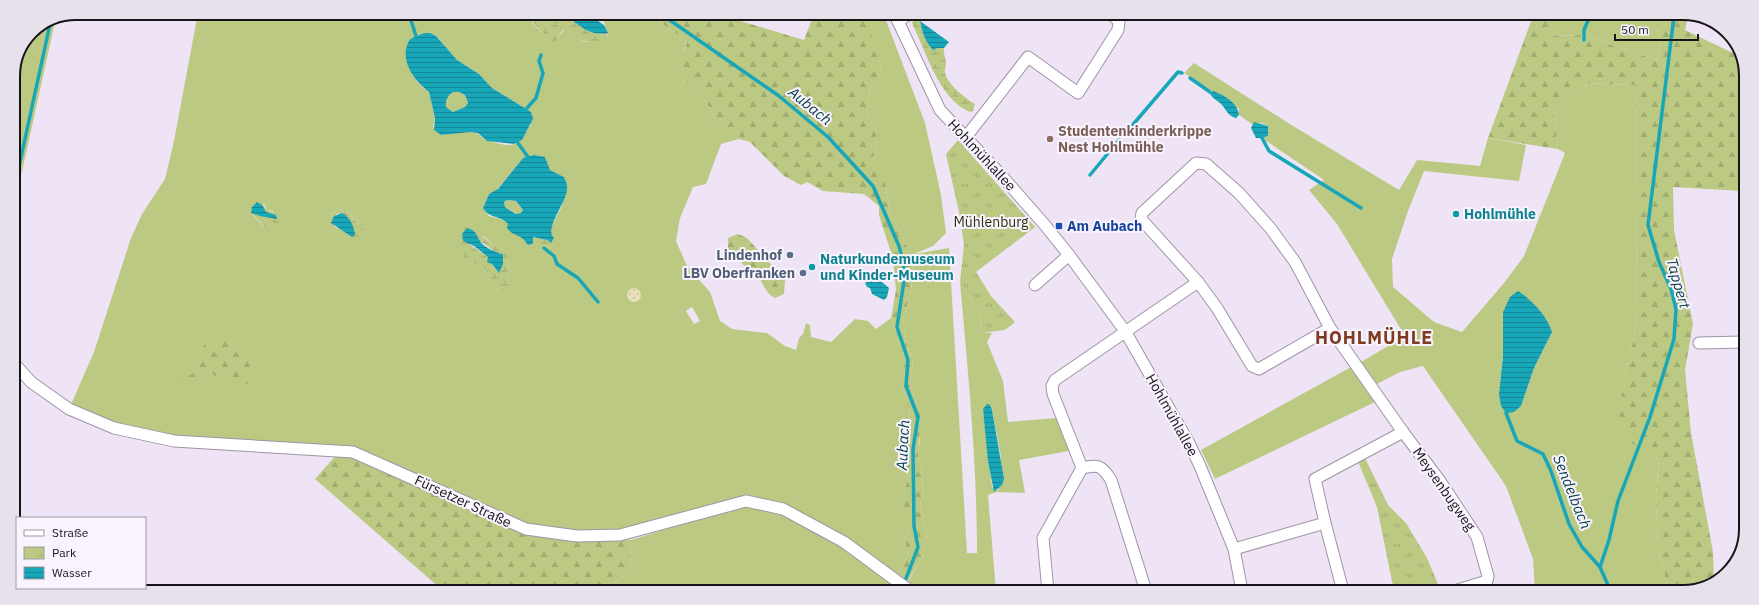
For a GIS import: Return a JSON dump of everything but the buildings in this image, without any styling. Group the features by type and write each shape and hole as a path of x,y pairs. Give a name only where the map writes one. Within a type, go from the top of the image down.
{"street":[{"name":"Hohlmühlallee","path":"897,20 940,110 1017,192 1069,255 1125,331 1190,445 1234,549 1241,585"},
{"path":"966,137 1028,57 1078,93 1118,30 1120,21 1119,20"},
{"name":"Meysenbugweg","path":"1198,282 1140,219 1142,213 1196,163 1206,164 1239,193 1271,229 1295,262 1330,328 1403,432 1440,481 1477,537 1488,576 1487,581 1474,585"},
{"path":"1035,285 1069,255"},
{"path":"1082,468 1053,394 1052,386 1055,380 1198,282 1217,308 1252,366 1259,369 1330,328"},
{"path":"1699,343 1739,342"},
{"name":"Fürsetzer Straße","path":"20,369 32,382 69,409 114,428 174,441 353,452 526,529 577,536 620,535 746,501 783,509 844,542 902,585"},
{"path":"1341,585 1315,479 1403,432"},
{"path":"1047,585 1043,538 1082,468 1095,465 1104,469 1111,480 1144,585"},
{"path":"1234,549 1325,523"}],"green space":[{"path":"197,20 530,20 549,39 558,37 565,29 585,42 608,36 604,22 601,20 657,20 687,42 678,67 685,82 695,87 710,108 717,124 720,127 731,127 738,131 739,139 721,144 706,184 693,187 680,218 676,241 687,266 710,292 720,321 732,329 767,333 785,346 796,350 799,338 803,334 806,323 810,325 811,337 831,342 855,319 868,321 876,329 891,318 902,348 902,386 909,407 911,429 906,454 908,478 903,499 910,527 905,541 908,553 897,581 783,509 746,501 620,535 526,529 353,452 174,441 69,409 94,352 131,238 142,214 165,179 174,141","holes":["424,33 436,36 457,60 479,74 492,88 520,105 531,124 518,142 509,145 503,144 486,140 472,132 458,132 441,135 433,127 435,118 429,92 413,75 410,63 410,39","545,157 550,170 564,177 567,186 562,206 550,229 551,243 540,251 535,246 527,244 525,240 515,233 505,220 489,216 483,208 489,194 495,192 523,158","264,204 267,210 273,211 276,225 274,228 263,226 251,213","341,209 347,212 359,224 347,238 328,225 328,215","471,224 494,246 507,252 509,258 508,286 498,291 494,288 493,279 484,269 457,250 460,234 467,226","692,307 700,321 694,324 686,311","230,341 238,348 216,376 206,371 191,389 180,367 192,375"]},
{"path":"530,20 570,20 593,33 608,33 604,43 599,44 578,38 565,29 561,32 555,43 551,45"},
{"path":"657,20 737,20 804,40 812,20 867,20 882,70 870,89 867,112 877,134 873,161 882,165 890,213 911,254 913,276 910,296 903,319 907,346 913,359 910,384 918,404 921,420 918,455 921,465 923,491 920,505 927,536 922,558 905,585 897,581 908,553 905,541 910,527 902,499 908,478 906,454 911,429 909,407 902,386 902,348 891,318 896,290 893,259 879,215 879,206 864,194 823,191 807,182 801,185 784,176 750,142 739,139 738,131 731,127 720,127 717,124 710,108 695,87 685,82 674,60 684,52 687,42"},
{"path":"679,20 706,20 705,21"},
{"path":"867,20 886,20 925,123 941,195 946,233 933,246 914,254 949,248 967,553 977,553 977,519 972,417 960,282 981,316 980,332 992,333 987,342 1003,381 1008,422 1057,418 1069,451 1019,460 1025,493 997,492 988,495 996,585 912,585 908,581 922,558 927,536 920,505 923,491 921,465 918,455 920,440 918,404 910,384 913,359 907,346 903,319 910,296 913,276 911,254 890,213 885,184 873,161 877,134 867,112 870,89 882,70","holes":["983,409 992,410 1001,457 999,488 997,491 992,487"]},
{"path":"914,20 920,21 923,34 937,48 944,48 946,64 945,72 947,78 957,91 975,104 973,111 970,112 959,106 942,86 928,60 912,23"},
{"path":"1532,20 1552,20 1550,36 1583,35 1657,60 1660,52 1656,20 1687,20 1685,30 1735,55 1739,72 1739,191 1673,187 1674,230 1693,324 1685,370 1691,433 1713,552 1714,575 1701,582 1690,585 1667,585 1658,549 1656,495 1659,460 1627,441 1619,416 1623,382 1634,338 1637,315 1635,85 1588,83 1554,114 1558,149 1488,138"},
{"path":"1552,20 1656,20 1660,52 1657,60 1583,35 1549,36"},
{"path":"54,24 20,180 21,65 24,55 30,45 45,30"},
{"path":"1194,63 1293,126 1399,190 1417,160 1480,166 1488,138 1526,145 1519,181 1424,171 1408,211 1392,259 1393,287 1434,322 1462,332 1504,283 1524,256 1565,153 1558,149 1554,114 1588,83 1635,85 1637,315 1634,338 1623,382 1627,441 1659,460 1656,495 1658,549 1667,585 1535,585 1533,559 1506,486 1423,366 1400,372 1377,384 1361,362 1405,336 1337,224 1309,190 1324,180 1262,138 1268,136 1268,126 1262,123 1252,124 1239,115 1239,109 1184,73","holes":["1503,312 1552,332 1534,368 1521,406 1499,394 1503,356"]},
{"path":"453,92 459,92 465,95 468,104 465,107 453,112 446,107 446,103 447,98"},
{"name":"Mühlenburg","path":"958,140 1035,227 976,272 991,296 1015,322 1005,330 980,333 981,316 960,282 964,245 959,212 946,154"},
{"path":"259,200 267,210 276,213 281,222 271,231 249,211 253,201"},
{"path":"507,200 516,201 523,210 521,213 517,214 505,207 504,202"},
{"path":"341,209 347,212 365,231 364,240 360,244 347,238 327,225 328,215","holes":["342,213 339,229 334,226 336,214"]},
{"path":"471,224 478,227 482,232 483,237 494,246 507,252 509,258 508,286 502,293 494,288 491,278 484,269 459,253 456,243 458,236 463,228","holes":["480,241 497,253 503,254 503,264 495,269 488,257 469,244"]},
{"path":"738,234 747,238 785,280 784,294 775,298 771,296 754,272 739,260 731,258 728,250 728,238"},
{"path":"533,237 547,240 551,243 540,251 535,246 532,247 527,244 530,245"},
{"path":"220,340 230,341 253,360 254,372 250,382 241,387 230,384 206,371 191,389 176,379 175,374 180,366 192,375 197,359 204,345"},
{"path":"1353,366 1375,402 1215,479 1201,450"},
{"path":"338,453 435,491 525,532 631,540 630,572 611,585 436,585 315,479"},
{"path":"1364,456 1388,505 1406,523 1427,558 1438,585 1393,585 1377,507 1357,459"},
{"path":"745,505 781,513 841,547 892,585 611,585 630,572 631,540"}],"sand":[{"path":"634,288 639,290 641,295 639,300 634,302 629,300 627,295 629,290"}],"water":[{"path":"571,20 597,20 604,25 608,33 600,34 587,30"},
{"path":"920,21 949,42 944,48 937,48 933,50 930,47 926,40"},
{"path":"424,33 430,33 436,36 457,60 479,74 492,88 531,112 533,119 522,140 514,144 487,141 478,133 470,132 441,135 434,130 435,118 429,92 413,75 407,61 407,46 410,39","holes":["453,92 459,92 465,95 468,103 465,107 453,112 446,107 446,100"]},
{"path":"1213,91 1226,97 1233,103 1239,115 1236,118 1231,116 1210,94"},
{"path":"1254,122 1268,126 1268,136 1256,138 1251,128"},
{"path":"534,155 545,157 550,170 564,177 567,186 567,192 552,228 551,234 554,238 551,243 547,240 533,237 533,243 530,245 527,244 522,238 509,231 507,228 508,224 505,221 488,214 483,208 489,194 498,189 523,158","holes":["507,200 516,201 523,210 521,213 516,214 505,207 504,202"]},
{"path":"257,202 262,205 266,212 276,215 277,219 251,213 252,207"},
{"path":"342,213 353,225 355,235 352,237 331,223 334,216"},
{"path":"467,228 474,231 484,245 503,254 503,264 499,273 492,264 487,262 488,257 474,246 463,241 462,234"},
{"path":"871,279 882,282 889,288 887,297 884,300 872,294 870,288 867,287 865,283"},
{"path":"1518,291 1529,299 1538,309 1547,320 1552,332 1534,368 1521,406 1514,412 1506,413 1501,406 1499,394 1503,356 1503,312 1510,297"},
{"path":"987,404 990,405 992,410 1004,479 1002,485 994,492 988,461 983,409"}],"waterway":[{"path":"411,20 416,36"},
{"name":"Aubach","path":"670,20 779,96 828,137 873,186 901,254"},
{"name":"Sendelbach","path":"1584,40 1584,30 1588,20"},
{"name":"Tappert","path":"1600,567 1609,540 1618,501 1650,417 1674,339 1676,309 1671,289 1659,262 1648,225 1674,20"},
{"path":"20,162 49,27"},
{"path":"527,108 536,98 543,73 539,61 541,55"},
{"path":"1124,135 1178,72 1182,73"},
{"path":"1190,78 1210,92"},
{"path":"1262,138 1269,151 1361,208"},
{"path":"1090,175 1119,140"},
{"path":"518,143 528,157"},
{"path":"544,248 554,256 557,264 578,278 598,302"},
{"name":"Aubach","path":"903,265 905,274 897,327 908,360 906,386 918,417 913,449 914,526 918,547 905,581"},
{"name":"Sendelbach","path":"1506,413 1517,441 1543,454 1551,471 1569,524 1582,547 1600,567 1608,585"}],"place":[{"name":"Studentenkinderkrippe Nest Hohlmühle","path":"1050,139"},
{"name":"Hohlmühle","path":"1456,214"},
{"name":"Am Aubach","path":"1059,226"},
{"name":"Lindenhof","path":"790,255"},
{"name":"Naturkundemuseum und Kinder-Museum","path":"812,267"},
{"name":"LBV Oberfranken","path":"803,273"}],"district":[{"name":"HOHLMÜHLE","path":"1374,338"}]}
